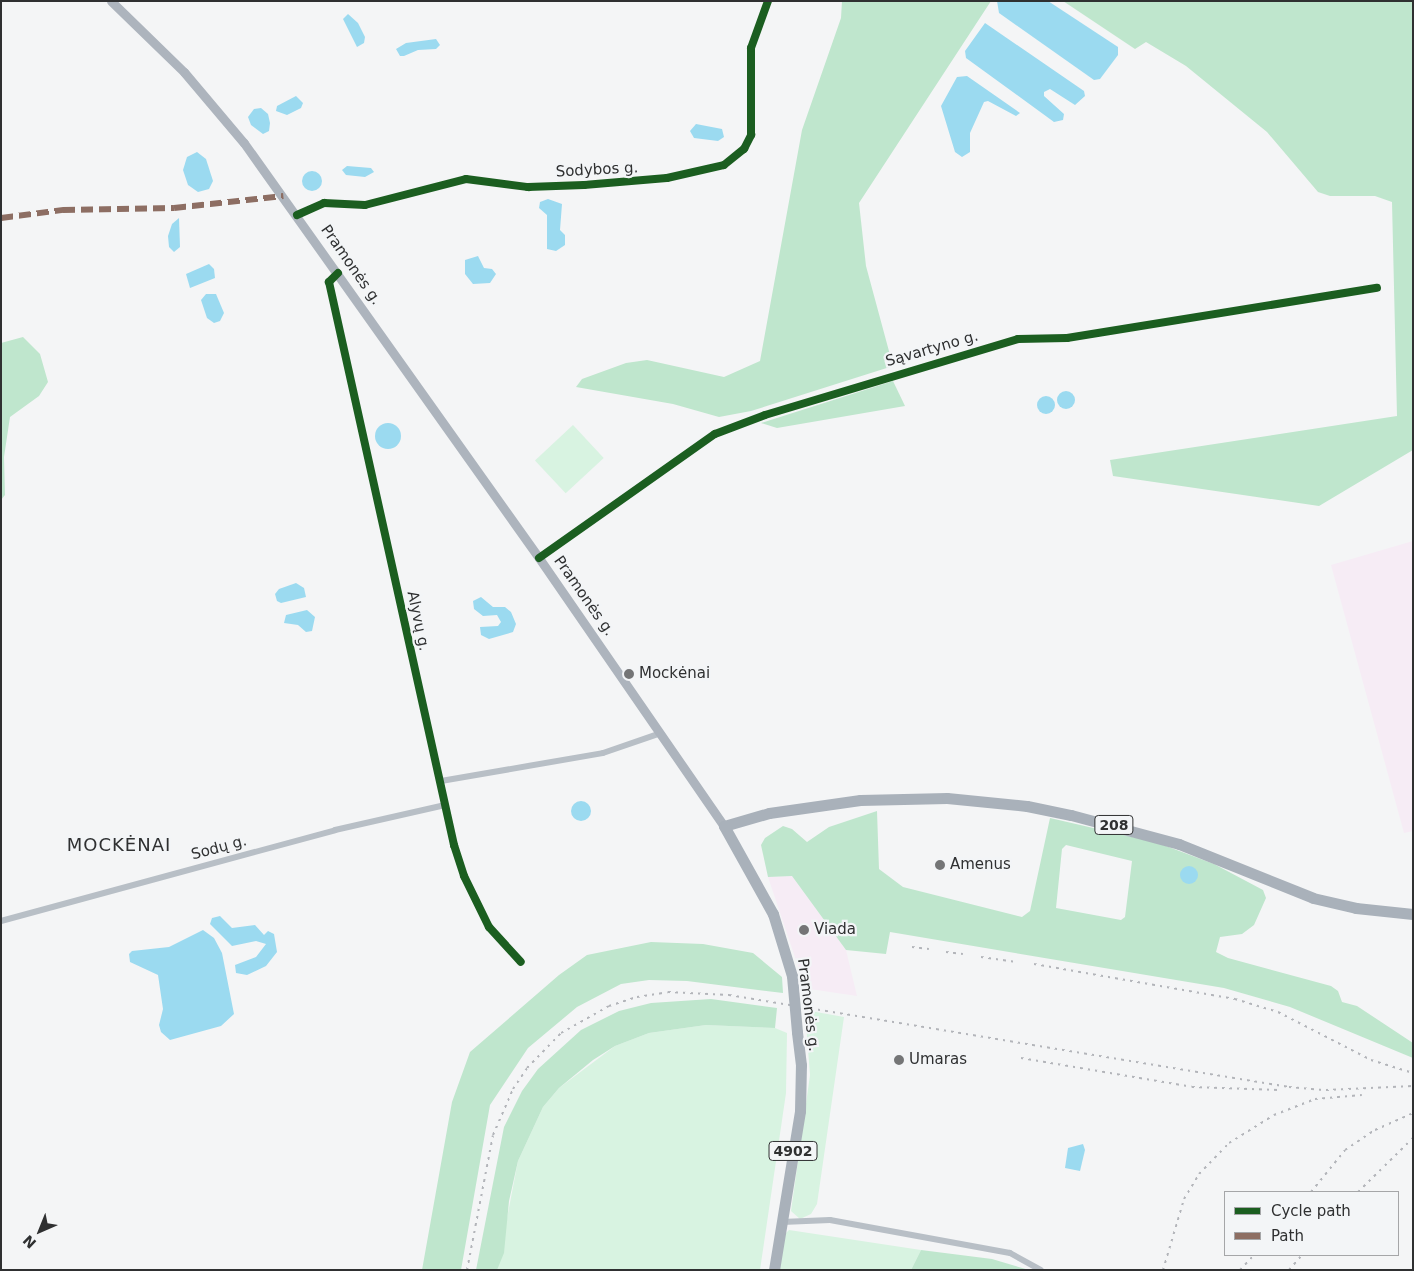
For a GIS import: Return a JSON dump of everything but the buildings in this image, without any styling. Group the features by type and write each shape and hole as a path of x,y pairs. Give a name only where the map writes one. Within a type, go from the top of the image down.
{"highway":[{"name":"208","path":"724,826 769,813 860,800 947,798 1027,806 1153,836 1206,854 1294,892 1326,902 1413,914"},
{"name":"Pramonės g.","path":"724,826 752,872 773,914 792,976 801,1065 800,1111 774,1270"}],"main road":[{"name":"Pramonės g.","path":"111,1 217,109 297,215 539,558 724,826"}],"street":[{"name":"Sodybos g.","path":"297,215 324,203 365,205 466,179 528,187 584,185 667,178 724,165 744,149 751,135 751,48 768,1"},
{"name":"Alyvų g.","path":"338,273 329,282 445,805 459,860 476,902 494,935 521,962"},
{"name":"Sąvartyno g.","path":"539,558 716,434 765,415 1018,339 1067,338 1377,288"},
{"path":"441,781 603,753 661,734"},
{"name":"Sodų g.","path":"1,921 326,832 445,805"},
{"path":"782,1222 830,1220 1010,1253 1041,1270"}],"shaded area":[{"path":"1413,541 1413,831 1404,833 1331,565"},
{"path":"792,876 846,950 857,996 803,988 801,975 768,877"}],"green space":[{"path":"842,1 991,1 859,203 866,266 893,366 751,411 719,417 673,404 576,387 582,379 626,363 647,360 724,377 760,361 802,130 841,18"},
{"path":"1063,1 1413,1 1413,450 1319,506 1113,476 1110,460 1397,416 1392,202 1375,196 1330,196 1318,192 1267,132 1186,66 1146,42 1135,49"},
{"path":"23,337 40,354 48,382 39,396 10,417 4,457 5,495 1,500 1,343"},
{"path":"893,381 905,406 777,428 761,423"},
{"path":"573,425 604,458 566,493 535,460"},
{"path":"877,811 879,869 903,887 1022,917 1030,911 1050,818 1158,843 1214,864 1263,890 1266,898 1254,925 1242,934 1220,937 1216,952 1228,958 1331,986 1338,991 1342,1002 1357,1006 1413,1043 1413,1058 1290,1007 1224,988 890,932 886,954 846,950 792,876 768,877 761,845 765,838 783,826 792,829 807,842 829,827","holes":["1066,845 1132,861 1125,917 1121,920 1056,908 1062,849"]},
{"path":"651,942 703,944 753,953 782,977 783,993 687,981 649,980 621,984 577,1007 528,1048 490,1105 461,1270 422,1270 452,1102 470,1052 559,975 587,955"},
{"path":"711,999 777,1008 775,1028 706,1025 649,1033 615,1046 593,1060 559,1088 543,1107 518,1161 509,1201 504,1253 497,1270 476,1270 504,1127 522,1091 538,1069 581,1030 619,1011 651,1003"},
{"path":"805,1010 844,1017 817,1204 811,1214 800,1219 791,1211 810,1075"},
{"path":"706,1025 775,1028 787,1033 786,1093 760,1270 497,1270 518,1161 543,1107 559,1088 615,1046 649,1033"},
{"path":"789,1230 921,1250 911,1270 779,1270 784,1235"},
{"path":"921,1250 992,1259 1029,1270 911,1270"}],"water":[{"path":"997,1 1048,1 1118,47 1118,55 1100,79 1094,80 999,13"},
{"path":"348,14 358,23 365,37 364,43 357,47 343,19"},
{"path":"985,23 1084,91 1085,96 1075,105 1050,89 1044,92 1044,96 1064,114 1063,120 1054,122 966,58 965,51"},
{"path":"436,39 440,45 436,49 418,50 400,56 396,49 406,43"},
{"path":"967,76 1020,113 1016,116 988,101 984,102 970,133 970,152 962,157 955,152 941,106 957,77"},
{"path":"296,96 303,103 301,108 287,115 276,111 277,106"},
{"path":"261,108 268,114 270,123 269,131 263,134 251,125 248,117 254,109"},
{"path":"696,124 722,129 724,137 718,141 694,138 690,131"},
{"path":"197,152 206,159 213,181 209,189 198,192 188,185 183,170 187,157"},
{"path":"347,166 371,168 374,172 365,177 346,175 342,170"},
{"path":"312,171 319,174 322,181 319,188 312,191 305,188 302,181 305,174"},
{"path":"548,199 562,204 560,230 565,235 565,245 556,251 547,249 547,215 539,208 540,202"},
{"path":"179,218 180,247 174,252 169,247 168,236 172,224"},
{"path":"478,256 484,268 492,269 496,274 490,283 473,284 465,274 465,260"},
{"path":"209,264 214,269 215,278 190,288 186,274"},
{"path":"206,294 216,294 224,313 220,321 214,323 207,318 201,300"},
{"path":"1066,391 1072,394 1075,400 1072,406 1066,409 1060,406 1057,400 1060,394"},
{"path":"1046,396 1052,399 1055,405 1052,411 1046,414 1040,411 1037,405 1040,399"},
{"path":"388,423 398,426 401,436 398,446 388,449 378,446 375,436 378,426"},
{"path":"296,583 304,588 306,597 281,603 277,601 275,594 279,589"},
{"path":"481,597 493,607 505,607 511,612 516,624 513,632 489,639 481,635 480,627 498,626 501,622 497,615 483,616 474,609 473,601"},
{"path":"307,610 315,617 312,631 306,632 298,625 284,623 286,615"},
{"path":"581,801 588,804 591,811 588,818 581,821 574,818 571,811 574,804"},
{"path":"1185,866 1193,866 1198,871 1196,882 1185,884 1180,879 1180,871"},
{"path":"220,916 232,928 255,925 264,935 268,931 274,934 277,952 266,966 247,975 236,973 235,965 256,957 266,944 256,941 232,946 210,924 212,918"},
{"path":"203,930 214,938 222,953 234,1014 221,1026 170,1040 161,1032 159,1025 163,1009 158,975 130,962 129,954 132,951 169,947"},
{"path":"1083,1144 1085,1150 1080,1171 1065,1168 1068,1148"}],"railway":[{"path":"912,947 929,949"},
{"path":"946,952 963,954"},
{"path":"981,957 1015,962"},
{"path":"1034,964 1235,999 1278,1012 1371,1060 1413,1073"},
{"path":"467,1270 493,1135 513,1089 527,1068 561,1033 609,1006 637,997 668,992 729,995 1289,1087 1326,1090 1413,1086"},
{"path":"1021,1058 1192,1087 1280,1090"},
{"path":"1163,1270 1184,1199 1199,1174 1229,1143 1274,1115 1315,1099 1362,1095"},
{"path":"1312,1191 1345,1150 1375,1130 1413,1113"},
{"path":"1359,1191 1413,1138"},
{"path":"1240,1270 1253,1256"},
{"path":"1289,1270 1301,1256"}],"marked path":[{"path":"1,218 63,210 174,208 283,196"}],"cycle path":[{"path":"297,215 324,203 365,205 466,179 528,187 584,185 667,178 724,165 744,149 751,135 751,48 768,1"},
{"path":"338,273 329,282 454,845 464,876 489,927 521,962"},
{"path":"539,558 715,434 765,415 1018,339 1067,338 1377,288"}],"place":[{"name":"Mockėnai","path":"629,674"},
{"name":"Amenus","path":"940,865"},
{"name":"Viada","path":"804,930"},
{"name":"Umaras","path":"899,1060"}],"district":[{"name":"MOCKĖNAI","path":"119,845"}]}
